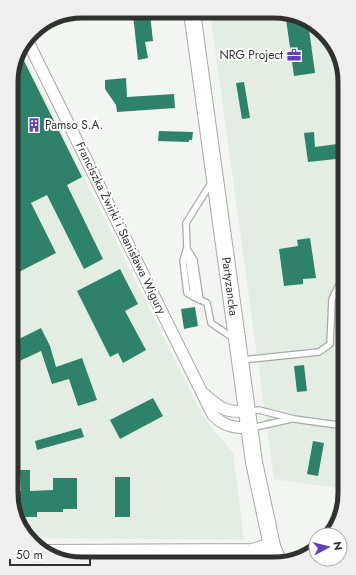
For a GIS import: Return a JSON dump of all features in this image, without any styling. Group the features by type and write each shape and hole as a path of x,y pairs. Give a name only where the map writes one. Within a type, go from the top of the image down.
{"main road":[{"name":"Partyzancka","path":"193,18 246,411 255,468 275,552"},
{"path":"61,553 130,555 275,552"}],"street":[{"name":"Franciszka Żwirki i Stanisława Wigury","path":"30,46 213,415 218,420 234,427 249,428"},
{"name":"Franciszka Żwirki i Stanisława Wigury","path":"203,393 226,410 246,411"}],"lane":[{"path":"215,177 186,223 187,248 197,299 208,303 211,323 237,341"},
{"path":"239,360 319,352 330,344 332,299 338,287"},
{"path":"246,411 259,410 294,419 338,425"},
{"path":"249,428 294,419"}],"shaded area":[{"path":"211,18 274,18 291,20 313,31 325,43 333,58 337,70 338,488 274,479"},
{"path":"24,56 199,409 213,430 233,452 244,540 37,538 31,532 23,517 19,505 18,493 18,82 21,61"}],"building":[{"path":"133,18 150,18 153,41 145,42 148,58 138,60"},
{"path":"286,19 291,20 309,29 315,73 294,76"},
{"name":"Pamso S.A.","path":"23,58 82,177 67,185 103,259 84,269 47,195 31,203 56,253 18,272 18,82"},
{"path":"126,78 127,97 174,94 175,108 117,112 116,105 105,89 105,80"},
{"path":"244,82 250,118 242,119 236,83"},
{"path":"159,131 193,132 192,140 189,140 189,142 158,141"},
{"path":"314,132 315,147 338,144 338,159 308,162 304,133"},
{"path":"310,238 316,278 303,279 303,284 284,286 279,249 298,246 297,240"},
{"path":"120,269 138,304 125,311 146,350 123,363 118,353 110,357 77,291"},
{"path":"195,307 198,326 184,329 181,309"},
{"path":"41,328 50,346 56,367 82,358 97,400 78,406 69,379 52,384 41,351 18,362 18,340"},
{"path":"304,365 307,391 297,392 294,366"},
{"path":"153,398 163,416 120,439 110,420"},
{"path":"81,428 84,437 37,450 35,441"},
{"path":"313,441 324,443 318,476 307,474"},
{"path":"20,470 30,470 30,491 53,490 53,478 77,478 77,509 63,509 63,512 37,512 37,517 23,517 19,505 18,493 18,491 21,491"},
{"path":"115,477 130,477 130,517 115,517"}],"place":[{"name":"NRG Project","path":"294,55"},
{"name":"Pamso S.A.","path":"34,125"}]}
